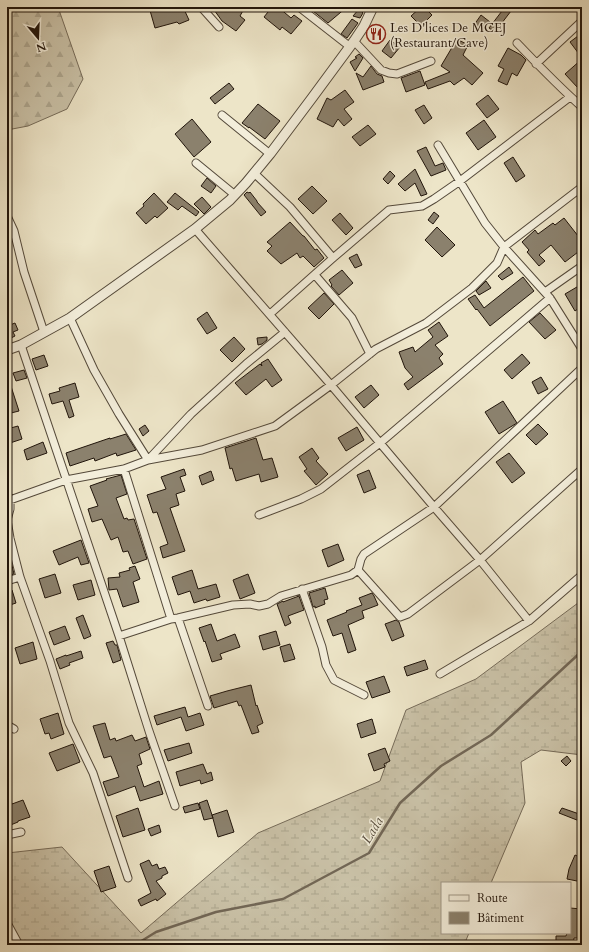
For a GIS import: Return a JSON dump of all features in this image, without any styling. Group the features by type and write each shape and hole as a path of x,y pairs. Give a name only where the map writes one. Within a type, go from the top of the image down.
{"street":[{"path":"201,7 219,27"},
{"path":"299,7 352,43 381,70 397,74 431,60"},
{"path":"7,350 21,345 70,318 195,229 235,195 270,154 312,98 364,26 373,7"},
{"path":"536,64 582,22"},
{"path":"270,314 389,210 422,206 578,101 536,64 517,43"},
{"path":"222,115 270,154"},
{"path":"438,145 484,223 550,298 582,349"},
{"path":"196,163 235,195"},
{"path":"254,173 290,207 333,258"},
{"path":"128,878 93,773 69,722 50,661 20,577 7,520 10,508 9,497 66,480 124,469 148,460 202,450 275,426 332,385 376,349 426,323 472,288 497,263 504,247 582,187"},
{"path":"7,216 14,230 24,272 44,332"},
{"path":"195,229 332,385 434,508 480,560 529,621"},
{"path":"545,292 582,266"},
{"path":"314,275 352,318 370,354"},
{"path":"259,515 301,499 321,489 380,443 550,298"},
{"path":"70,318 94,370 119,414 148,460"},
{"path":"148,460 191,414 246,364 285,332"},
{"path":"21,345 175,806"},
{"path":"119,636 175,618 233,605 250,604 259,606 268,604 281,596 351,575 358,570 364,554 434,508 582,368"},
{"path":"124,469 175,618 208,706"},
{"path":"358,570 400,617 408,614 480,560 582,469"},
{"path":"440,674 529,621 582,575"},
{"path":"7,581 20,577"},
{"path":"302,589 322,648 326,665 334,680 364,695"},
{"path":"7,836 21,832"},
{"path":"7,924 19,945"}],"green space":[{"path":"7,7 58,7 83,79 67,109 28,126 7,130"},
{"path":"582,600 582,755 541,750 521,762 525,803 491,882 441,882 441,934 469,934 464,945 7,945 7,853 62,847 141,933 258,833 380,781 406,710 476,679"}],"building":[{"path":"149,7 183,7 189,20 179,24 177,22 155,28"},
{"path":"212,7 245,7 240,16 245,20 236,31 222,21"},
{"path":"272,7 278,7 291,18 294,15 302,21 291,34 282,27 280,30 264,17"},
{"path":"308,7 347,7 328,23"},
{"path":"421,7 424,7 432,15 421,26 411,16"},
{"path":"505,7 511,11 495,32 489,28"},
{"path":"359,9 363,13 360,18 353,16"},
{"path":"481,15 490,22 483,31 474,25"},
{"path":"352,19 358,23 347,38 341,34"},
{"path":"582,33 582,58 570,42"},
{"path":"457,39 468,45 463,55 483,73 472,85 464,78 454,85 450,81 428,89 425,82 450,72 441,66"},
{"path":"390,40 400,47 391,58 382,51"},
{"path":"508,48 521,55 526,60 517,76 512,73 507,85 498,81 504,69 498,66"},
{"path":"359,54 363,58 355,71 350,62 357,58 355,57"},
{"path":"582,59 582,84 578,88 565,74"},
{"path":"371,66 377,74 382,76 384,82 363,90 356,73 363,77"},
{"path":"420,71 425,85 406,92 401,78"},
{"path":"229,83 234,89 215,104 210,98"},
{"path":"345,90 354,102 344,109 352,119 344,126 338,119 333,127 317,119 327,98 331,100"},
{"path":"488,95 499,109 487,118 476,104"},
{"path":"258,104 280,121 265,139 242,123"},
{"path":"424,105 432,118 424,124 415,110"},
{"path":"192,119 211,142 194,157 175,134"},
{"path":"484,120 496,137 478,150 466,133"},
{"path":"368,125 376,134 360,146 352,137"},
{"path":"426,147 435,166 443,163 446,170 431,176 417,151"},
{"path":"513,157 525,176 516,182 504,163"},
{"path":"415,169 427,194 421,196 415,183 405,191 398,184"},
{"path":"390,171 395,176 388,184 383,179"},
{"path":"207,178 216,186 211,193 201,186"},
{"path":"312,186 327,201 313,214 298,199"},
{"path":"247,192 250,192 266,212 261,216 244,195"},
{"path":"154,193 168,208 157,218 155,216 146,224 136,213 144,206 143,204"},
{"path":"175,193 199,212 196,216 182,206 178,210 167,202"},
{"path":"202,197 211,207 204,214 194,204"},
{"path":"434,212 439,216 433,224 428,220"},
{"path":"340,213 353,228 346,235 332,220"},
{"path":"564,218 582,241 582,249 565,262 551,245 539,255 545,261 539,266 527,252 529,250 522,242 535,230 538,234 553,223 555,225"},
{"path":"290,222 324,258 314,267 303,256 300,258 297,253 281,264 267,251 272,246 267,242"},
{"path":"437,227 455,245 442,257 425,240"},
{"path":"357,254 362,265 355,268 349,258"},
{"path":"509,267 513,273 502,280 498,276"},
{"path":"342,270 353,283 339,295 331,286 332,285 329,280"},
{"path":"523,277 534,291 490,326 468,299 475,295 484,308"},
{"path":"486,281 491,288 479,295 476,291"},
{"path":"582,284 582,306 575,311 565,294"},
{"path":"324,293 334,304 319,319 308,308"},
{"path":"207,312 217,328 207,334 197,319"},
{"path":"540,313 556,330 545,339 529,322"},
{"path":"7,317 10,325 15,323 18,330 13,332 15,336 7,340"},
{"path":"439,322 448,336 435,345 443,354 439,358 443,364 408,390 404,384 413,377 405,368 399,352 413,347 415,352 433,337 428,330"},
{"path":"234,337 245,349 232,362 220,350"},
{"path":"267,337 267,340 258,345 257,338"},
{"path":"522,354 530,363 512,379 504,370"},
{"path":"44,355 48,366 36,370 32,359"},
{"path":"268,359 282,380 272,387 266,379 246,395 235,383 260,364 262,366 261,363"},
{"path":"24,370 27,378 16,381 13,373"},
{"path":"7,377 19,411 7,414"},
{"path":"541,377 548,389 538,394 532,382"},
{"path":"75,383 79,397 69,400 74,416 69,418 63,401 52,404 49,394 60,391 59,388"},
{"path":"371,385 379,395 364,408 355,397"},
{"path":"503,401 517,423 499,434 485,412"},
{"path":"538,424 548,434 536,445 526,435"},
{"path":"145,425 149,431 143,436 139,429"},
{"path":"18,426 22,439 7,444 7,429"},
{"path":"357,427 364,440 346,451 338,438"},
{"path":"126,434 136,450 117,456 116,453 95,461 94,458 70,466 66,453"},
{"path":"256,438 263,460 272,458 278,477 261,482 259,474 236,481 232,468 230,469 225,448"},
{"path":"43,442 47,453 27,460 24,450"},
{"path":"312,448 319,458 316,461 328,474 316,485 304,471 307,469 299,457"},
{"path":"509,453 525,473 512,483 496,462"},
{"path":"184,469 186,475 180,477 185,491 176,494 179,505 170,508 185,551 163,558 160,547 168,544 157,512 153,513 147,495 166,489 161,477"},
{"path":"369,470 376,488 364,493 357,475"},
{"path":"211,471 214,480 202,485 199,476"},
{"path":"121,475 127,494 116,498 124,519 134,519 147,559 133,564 128,551 123,552 118,537 111,540 102,519 92,522 88,509 98,506 90,486 107,480 106,479"},
{"path":"81,540 89,563 81,565 78,557 59,565 53,551"},
{"path":"338,544 344,560 328,567 322,550"},
{"path":"7,553 9,553 14,574 7,576"},
{"path":"135,566 140,579 133,582 139,602 123,607 117,589 109,590 108,578 120,577 119,573 130,570 129,568"},
{"path":"192,570 198,589 216,584 220,597 194,603 190,591 178,595 172,577"},
{"path":"55,574 61,593 45,598 39,579"},
{"path":"248,574 255,593 240,599 233,580"},
{"path":"91,580 95,595 78,600 73,585"},
{"path":"325,588 328,599 324,600 325,604 315,608 315,606 313,607 309,593"},
{"path":"12,590 16,603 7,606 7,592"},
{"path":"372,593 378,605 362,611 364,618 348,625 356,650 348,653 342,633 333,636 327,620 362,605 359,598"},
{"path":"299,596 304,610 288,616 291,623 285,626 277,604"},
{"path":"83,615 91,636 84,639 76,618"},
{"path":"396,620 399,622 404,636 392,641 385,624"},
{"path":"211,624 217,641 235,634 240,647 220,654 222,659 212,662 199,628"},
{"path":"65,626 70,639 54,645 49,632"},
{"path":"276,631 280,645 263,650 259,636"},
{"path":"113,641 115,645 117,645 121,660 113,663 106,643"},
{"path":"33,642 37,659 20,664 15,648"},
{"path":"290,644 295,659 284,662 280,647"},
{"path":"81,651 83,658 69,663 70,665 60,669 56,659"},
{"path":"425,660 428,669 407,676 404,667"},
{"path":"384,676 390,692 372,698 366,682"},
{"path":"251,685 256,706 257,705 263,723 257,726 259,732 252,734 241,705 239,706 237,701 214,708 210,696"},
{"path":"185,707 188,717 200,713 204,725 186,731 181,717 157,725 154,716"},
{"path":"58,713 64,734 51,739 49,733 45,734 40,719"},
{"path":"372,719 376,733 361,738 357,724"},
{"path":"105,723 110,740 115,738 116,741 132,735 135,741 146,737 150,749 139,754 142,764 137,766 144,787 159,781 163,794 140,801 135,786 108,796 103,782 119,777 111,756 104,758 93,726"},
{"path":"189,743 192,753 168,761 164,750"},
{"path":"73,744 80,762 57,771 49,753"},
{"path":"385,748 390,761 384,764 385,767 374,771 368,754"},
{"path":"567,756 571,761 566,766 561,761"},
{"path":"203,764 207,774 211,772 213,780 201,784 200,780 180,786 176,772"},
{"path":"7,792 12,804 23,800 30,817 8,826 7,822"},
{"path":"207,800 213,818 204,820 199,803"},
{"path":"198,803 200,809 185,813 183,807"},
{"path":"138,808 145,830 123,837 116,816"},
{"path":"562,808 582,815 582,822 559,813"},
{"path":"227,810 234,832 218,837 212,815"},
{"path":"159,825 161,832 151,836 148,829"},
{"path":"575,855 582,858 578,871 582,872 582,882 567,879 569,869"},
{"path":"149,860 152,866 157,864 159,869 165,867 168,873 156,881 166,894 157,901 156,899 141,906 138,900 151,893 140,864"},
{"path":"109,866 116,887 101,892 94,871"},
{"path":"571,908 582,909 582,938 574,938 573,945 556,943 556,936 566,936 567,934 571,934"}],"waterway":[{"name":"Lada","path":"135,945 156,932 216,912 283,899 369,853 400,803 441,766 491,735 582,651"}],"place":[{"name":"Les D'lices De MCEJ (Restaurant/Cave)","path":"376,34"}]}
